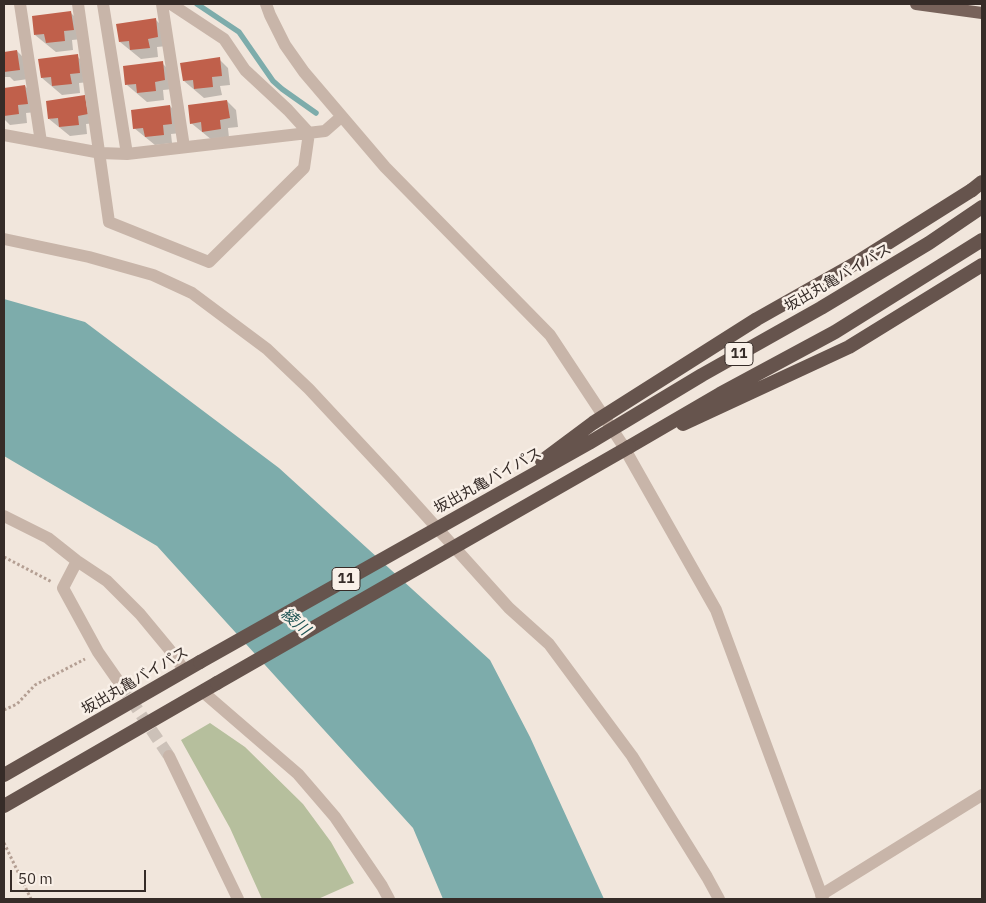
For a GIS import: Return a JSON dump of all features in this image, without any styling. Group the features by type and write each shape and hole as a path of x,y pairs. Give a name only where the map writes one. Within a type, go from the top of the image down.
{"highway":[{"path":"493,496 592,423 757,319 856,263 977,186"},
{"name":"坂出丸亀バイパス","path":"4,775 821,308 929,243 982,207"},
{"name":"11","path":"4,806 720,394 835,332 982,240"},
{"path":"629,447 700,417 850,347 982,265"}],"main road":[{"path":"916,4 982,13"}],"street":[{"path":"20,4 40,142"},
{"path":"78,4 109,222 210,262 304,168 309,133"},
{"path":"104,4 127,154"},
{"path":"162,4 184,147"},
{"path":"171,4 224,39 245,70 288,110 309,133"},
{"path":"266,4 285,45 304,72 384,167 550,335 622,444 716,610 822,897 982,796"},
{"path":"4,135 100,153 127,154 325,131 341,117"},
{"path":"4,239 90,257 153,275 192,293 267,349 335,416 509,608 549,644 632,756 719,899"},
{"path":"4,516 48,538 77,561 107,581 140,614 185,671"},
{"path":"77,561 63,588 98,652 121,685"},
{"path":"203,692 298,774 335,816 382,886 388,899"},
{"path":"169,756 238,899"}],"path":[{"path":"4,556 63,588"},
{"path":"4,710 17,704 35,685 98,652"},
{"path":"4,843 31,899"}],"green space":[{"path":"210,723 245,747 303,804 331,842 354,883 318,899 262,899 230,828 181,740"}],"water":[{"name":"綾川","path":"4,299 85,322 279,468 490,660 530,737 604,899 443,899 413,828 157,546 4,456"}],"building":[{"path":"71,11 74,30 64,31 65,41 46,43 44,34 34,35 32,16"},
{"path":"156,18 158,37 148,39 150,48 130,50 129,41 119,42 116,24"},
{"path":"17,50 20,70 4,72 4,52"},
{"path":"78,54 80,73 70,74 72,84 52,86 51,77 41,78 38,59"},
{"path":"220,57 222,76 212,77 213,87 194,89 193,80 183,81 180,63"},
{"path":"163,61 165,80 155,82 156,91 137,93 136,84 125,85 123,66"},
{"path":"25,85 28,104 18,105 19,114 4,116 4,88"},
{"path":"85,95 88,114 78,116 79,125 59,127 58,118 48,119 46,101"},
{"path":"227,100 230,118 220,120 221,129 202,132 201,122 190,124 188,105"},
{"path":"170,105 172,124 163,125 164,135 145,137 143,128 133,129 131,110"}],"waterway":[{"path":"197,4 239,32 273,81 316,113"}],"tunnel":[{"path":"121,685 169,756"}]}
